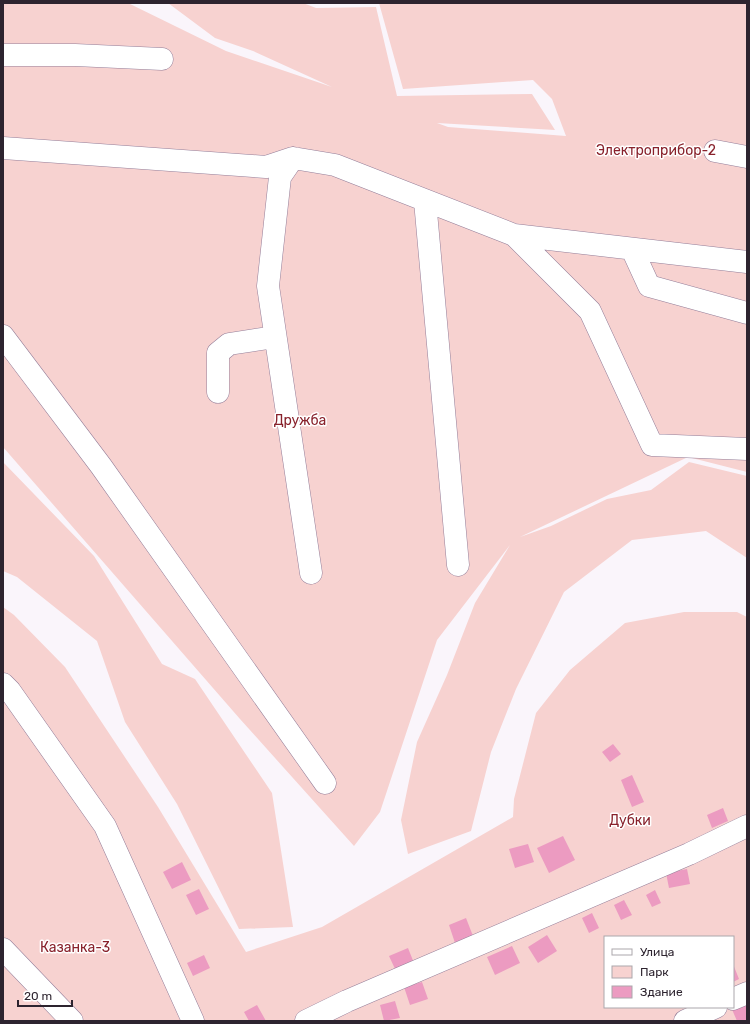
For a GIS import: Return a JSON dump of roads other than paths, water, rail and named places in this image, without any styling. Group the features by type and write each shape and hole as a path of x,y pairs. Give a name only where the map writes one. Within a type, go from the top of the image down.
{"lane":[{"path":"3,55 75,55 162,59"},
{"path":"3,148 266,168 293,158 335,165 514,235 747,262"},
{"path":"715,151 747,157"},
{"path":"293,158 280,177 268,286 311,573"},
{"path":"425,201 458,565"},
{"path":"514,235 590,311 652,445 747,449"},
{"path":"632,249 649,286 747,313"},
{"path":"3,336 101,466 325,783"},
{"path":"218,392 218,353 229,344 275,337"},
{"path":"3,684 10,691 105,826 193,1021"},
{"path":"306,1021 347,1000 689,854 747,826"},
{"path":"3,949 72,1021"},
{"path":"734,999 747,993"},
{"path":"685,1021 714,1008"}],"park label":[{"name":"Электроприбор-2","path":"656,150"},
{"name":"Дружба","path":"300,420"},
{"name":"Дубки","path":"630,820"},
{"name":"Казанка-3","path":"75,947"}]}
